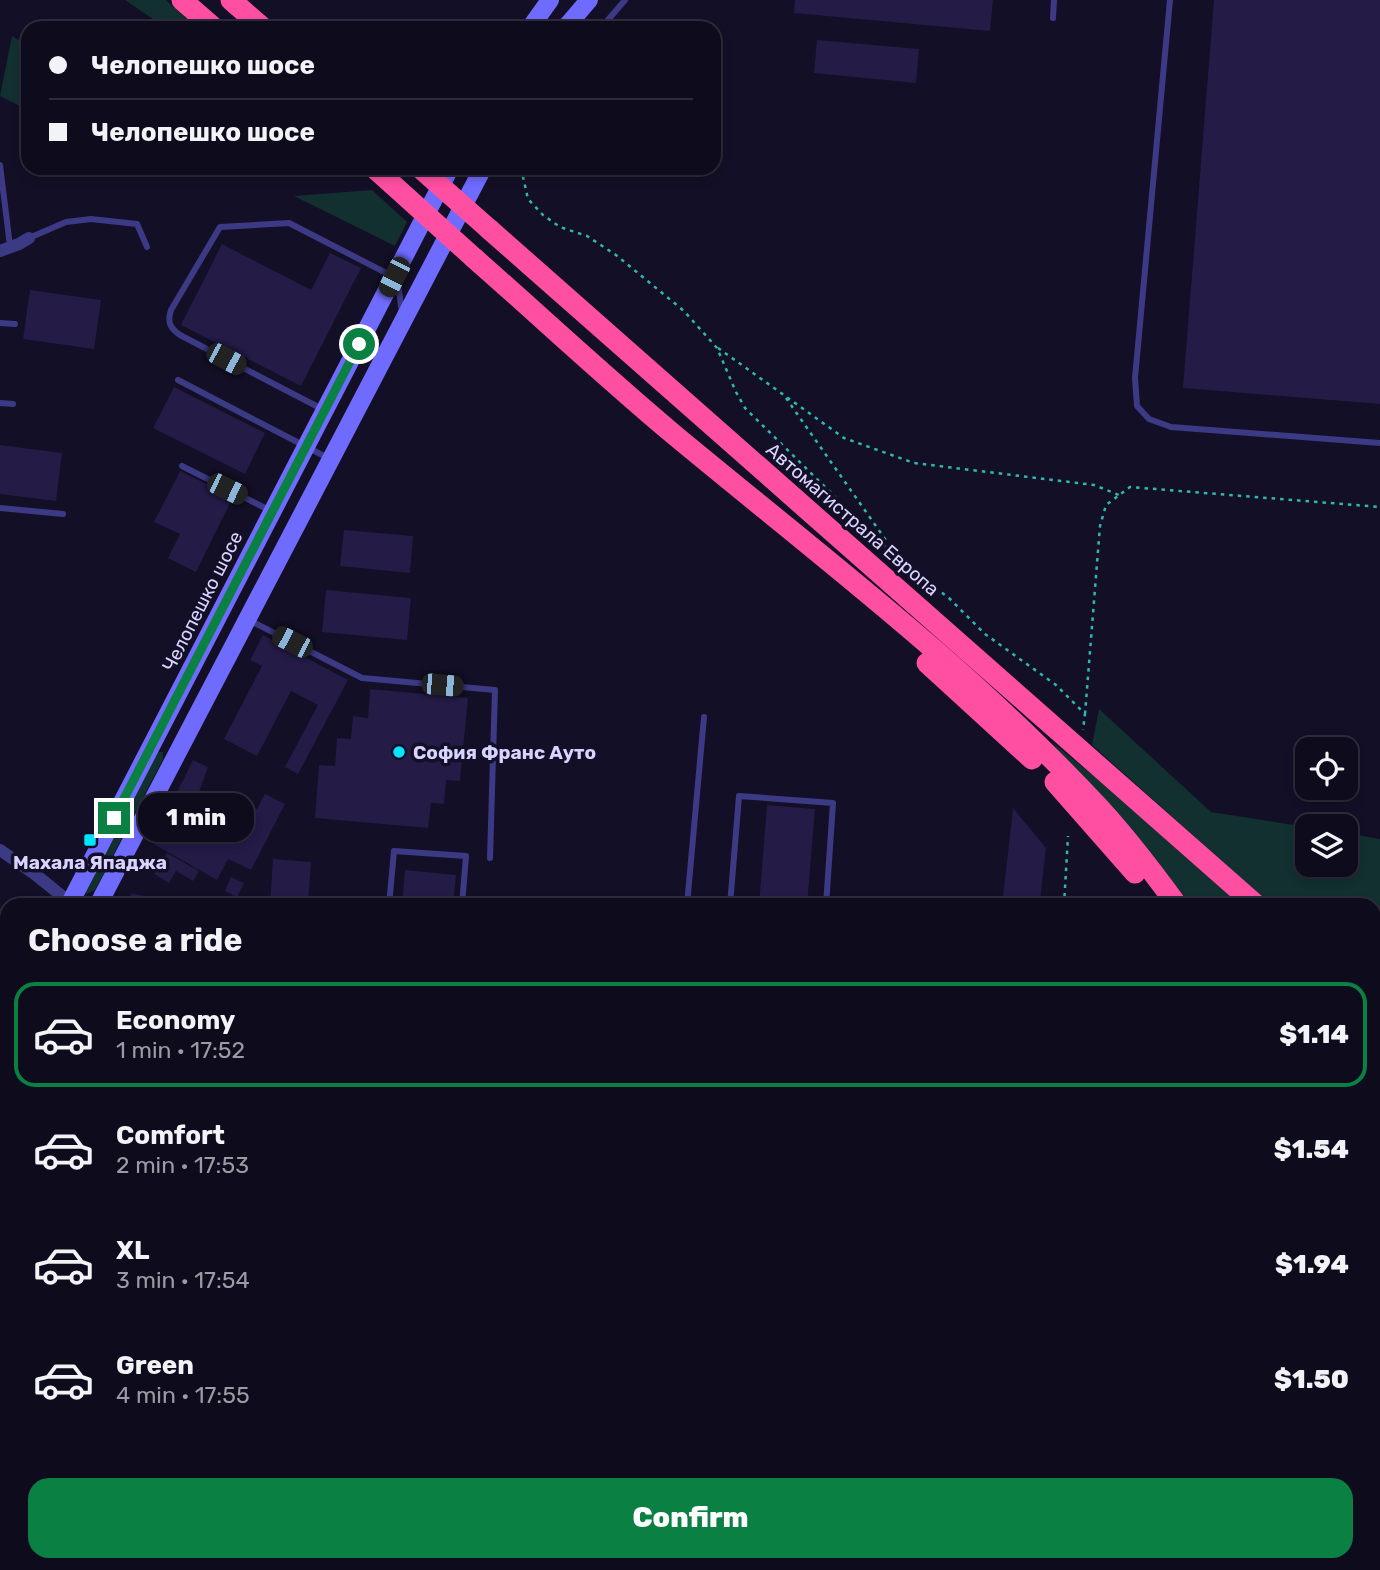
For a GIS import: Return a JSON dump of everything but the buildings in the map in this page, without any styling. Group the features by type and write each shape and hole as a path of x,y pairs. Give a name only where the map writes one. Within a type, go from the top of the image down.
{"highway":[{"path":"182,0 206,21"},
{"path":"231,0 255,21"},
{"path":"382,175 986,715 1044,770 1155,898"},
{"name":"Автомагистрала Европа","path":"428,175 1248,898"},
{"path":"670,431 976,686 1092,800 1172,898"}],"main road":[{"path":"535,21 550,0"},
{"path":"571,21 589,0"},
{"name":"Челопешко шосе","path":"74,898 446,175"},
{"path":"102,898 479,175"}],"street":[{"path":"5,249 29,238"},
{"path":"0,850 64,898"}],"lane":[{"path":"607,21 625,0"},
{"path":"1053,18 1054,0"},
{"path":"1170,0 1137,365 1138,406 1149,419 1171,427 1380,443"},
{"path":"0,165 5,249"},
{"path":"29,238 66,222 90,219 137,224 147,247"},
{"path":"325,410 180,335 169,324 171,310 220,227 289,223 394,277 399,290 402,323"},
{"path":"0,323 15,324"},
{"path":"178,380 331,459"},
{"path":"0,403 13,404"},
{"path":"182,466 272,512"},
{"path":"0,508 63,514"},
{"path":"247,619 362,678 495,690 490,858"},
{"path":"688,898 704,717"},
{"path":"731,898 739,796 833,803 826,898"},
{"path":"390,898 394,851 466,856 463,898"}],"path":[{"path":"523,175 528,199 543,215 560,227 587,236 616,255 684,311 717,348 844,438 914,463 1094,485 1119,495"},
{"path":"717,348 745,408 902,563 949,598 985,634 1056,685 1085,714"},
{"path":"784,396 902,563"},
{"path":"1082,734 1100,526 1106,505 1119,495 1130,487 1380,507"},
{"path":"1065,898 1068,836"}],"green space":[{"path":"125,0 166,0 188,21 156,21"},
{"path":"12,36 21,42 21,106 0,96"},
{"path":"372,190 407,222 395,246 294,196"},
{"path":"1099,709 1211,812 1295,825 1295,877 1358,877 1358,835 1380,839 1380,898 1263,898 1092,745"},
{"path":"1052,742 1232,898 1185,898 1146,848 1070,766"},
{"path":"163,752 163,759 95,890 86,894 155,754"}],"place":[{"name":"София Франс Ауто","path":"399,752"},
{"name":"Махала Япаджа","path":"90,840"}],"route":[{"path":"114,818 359,344"}]}
